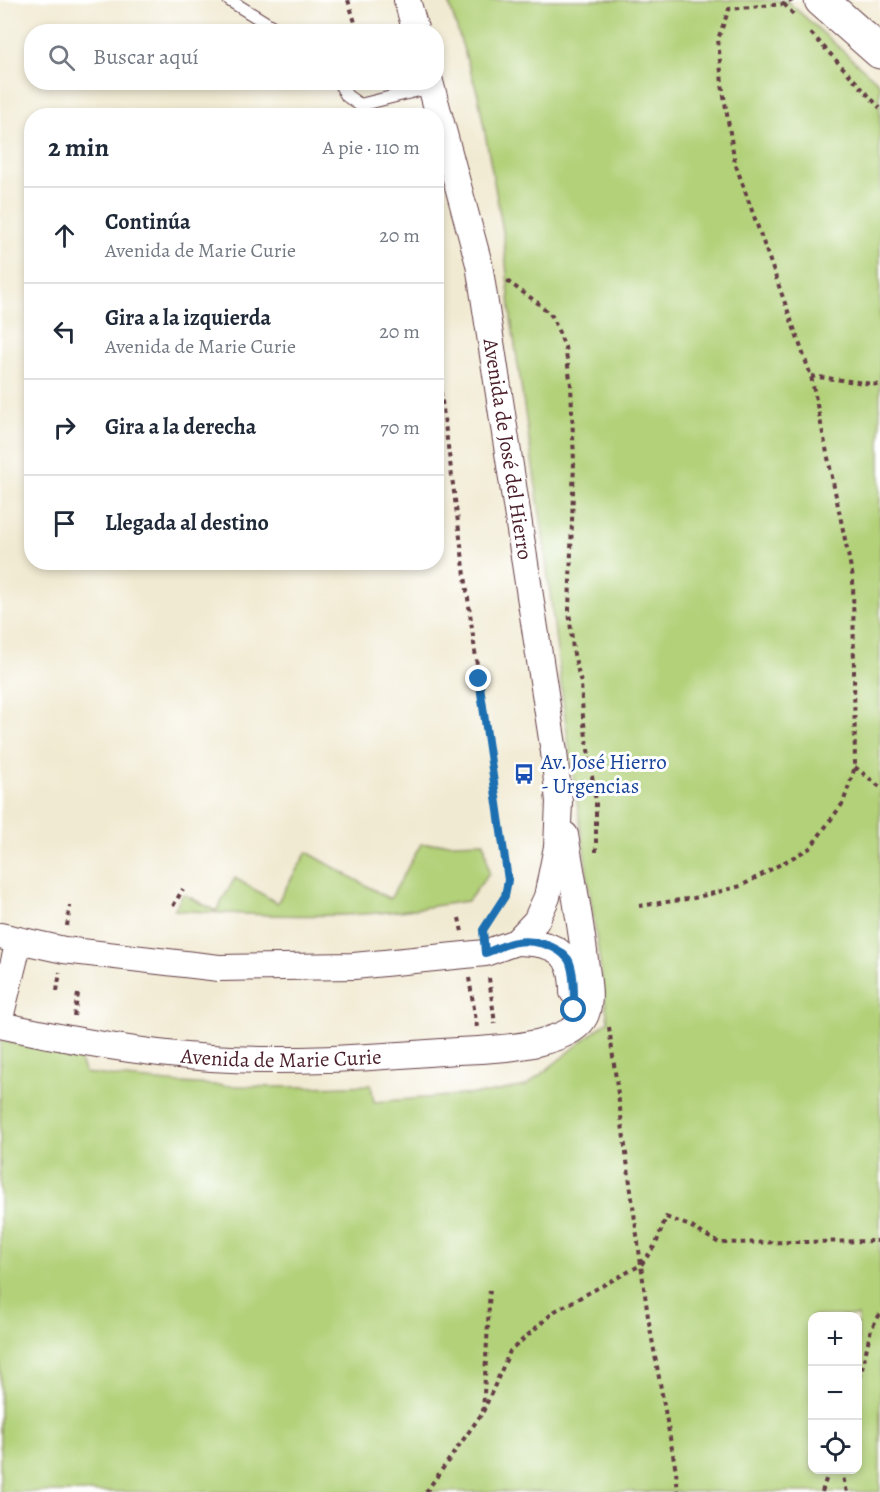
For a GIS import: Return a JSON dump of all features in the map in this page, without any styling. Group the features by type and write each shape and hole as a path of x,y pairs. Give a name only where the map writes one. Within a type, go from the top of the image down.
{"street":[{"path":"407,0 414,24"},
{"path":"808,16 880,52"},
{"name":"Avenida de José del Hierro","path":"432,90 437,108"},
{"name":"Avenida de José del Hierro","path":"444,133 479,264 551,730 559,811"},
{"path":"516,942 536,921 547,897 557,847 559,811"},
{"name":"Avenida de Marie Curie","path":"0,1025 81,1042 212,1058 343,1060 537,1043 563,1035 578,1026 586,1015 589,998 581,928 559,811"},
{"path":"0,1018 9,939 64,950 219,968 354,966 476,955 516,942 540,943 556,950 568,960 573,981 574,1010 563,1035"}],"lane":[{"path":"229,0 269,24"},
{"path":"344,90 347,96 360,105 413,90"}],"path":[{"path":"348,0 356,24"},
{"path":"639,906 694,898 741,886 810,848 843,803 855,767 853,578 811,376 735,163 722,84 718,39 729,9 784,4 794,0"},
{"path":"784,4 808,16 880,108"},
{"path":"507,281 552,316 565,346 571,385 574,462 570,610 573,650 581,682 583,717 596,802 596,858"},
{"path":"811,376 880,385"},
{"path":"444,417 508,880 505,896 483,930 476,955 490,1048"},
{"path":"855,767 880,787"},
{"path":"173,906 183,889"},
{"path":"459,918 476,955 490,1048"},
{"path":"608,1021 648,1317 678,1492"},
{"path":"426,1492 483,1412 510,1351 555,1311 641,1265 656,1245 666,1217 690,1226 719,1243 880,1241"},
{"path":"483,1412 490,1288"},
{"path":"862,1369 871,1329 880,1314"},
{"path":"822,1492 828,1474"},
{"path":"842,1474 847,1492"}],"green space":[{"path":"448,0 786,0 880,84 880,1492 0,1492 0,1041 77,1054 85,1073 228,1086 371,1085 374,1102 487,1093 526,1086 608,1021 565,717 542,527 511,318 503,231 478,95"},
{"path":"484,842 489,873 468,901 400,911 315,916 174,910 183,894 216,911 235,878 277,903 307,852 390,899 421,844"}],"place":[{"name":"Av. José Hierro - Urgencias","path":"524,774"}],"route":[{"path":"479,679 508,880 505,896 483,930 485,953 516,942 540,943 556,950 568,960 573,981 574,1010"}]}
